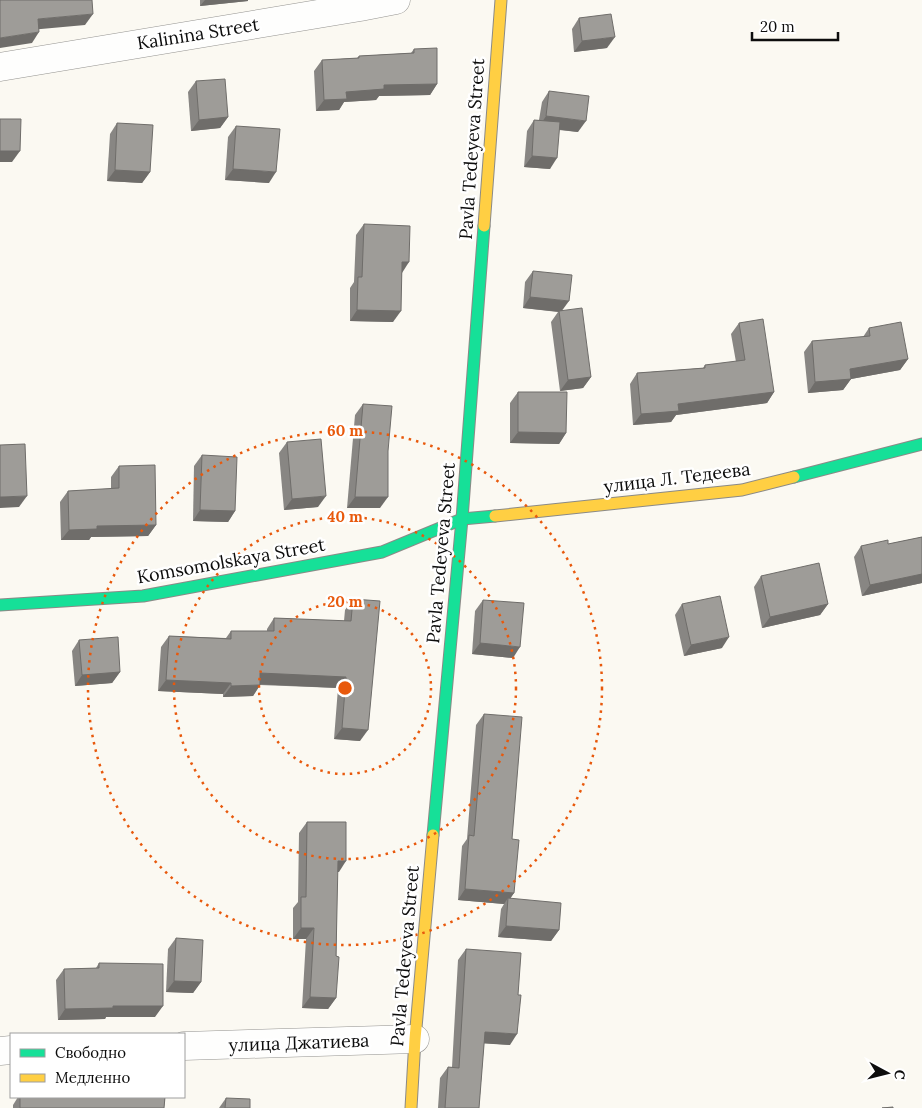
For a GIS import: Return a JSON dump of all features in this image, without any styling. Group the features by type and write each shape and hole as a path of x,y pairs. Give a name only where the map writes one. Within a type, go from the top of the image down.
{"main road":[{"name":"Pavla Tedeyeva Street","path":"411,1108 415,1039 462,519 500,0"},
{"name":"улица Л. Тедеева","path":"462,519 742,490 922,444"},
{"name":"Komsomolskaya Street","path":"0,605 143,596 382,552 462,519"}],"street":[{"name":"Kalinina Street","path":"0,67 396,0"},
{"name":"улица Джатиева","path":"185,1046 415,1039"}],"building":[{"path":"0,0 92,0 93,14 38,19 39,32 0,38"},
{"path":"611,14 615,37 582,41 579,18"},
{"path":"437,48 437,84 384,85 384,89 346,92 347,99 324,100 322,60 414,53 414,49"},
{"path":"225,79 228,117 199,120 196,81"},
{"path":"549,91 589,96 586,121 546,116"},
{"path":"0,119 21,119 20,151 0,151"},
{"path":"534,120 560,122 557,158 532,156"},
{"path":"117,123 153,125 150,172 115,170"},
{"path":"236,126 280,129 276,172 233,169"},
{"path":"364,224 410,226 409,262 402,262 401,311 357,310 358,277 362,277"},
{"path":"533,271 572,275 569,301 530,297"},
{"path":"582,308 591,377 568,380 559,311"},
{"path":"763,319 774,392 678,404 679,411 641,414 637,373 705,368 705,365 745,360 739,323"},
{"path":"901,322 908,359 850,369 851,379 815,382 812,341 870,336 869,328"},
{"path":"518,392 567,392 566,433 518,432"},
{"path":"363,404 392,406 388,451 388,497 355,497"},
{"path":"321,439 326,496 292,499 287,442"},
{"path":"25,444 27,496 0,497 0,445"},
{"path":"202,455 237,457 235,511 200,510"},
{"path":"155,465 156,525 97,526 97,529 69,530 68,491 119,488 119,466"},
{"path":"922,537 922,574 870,585 861,546 888,540 888,544"},
{"path":"819,563 828,604 770,617 761,576"},
{"path":"720,596 729,637 691,645 682,604"},
{"path":"353,599 380,601 368,730 342,728 346,677 260,673 260,685 231,686 231,683 166,680 169,636 231,639 231,631 274,631 274,618 351,621"},
{"path":"483,600 524,603 520,647 480,643"},
{"path":"118,637 120,672 82,675 79,640"},
{"path":"484,714 522,717 512,839 519,840 514,893 465,889 469,835 474,836"},
{"path":"307,822 346,822 346,861 338,861 336,956 339,957 336,998 310,997 314,928 301,928 301,897 306,897"},
{"path":"508,898 561,903 559,930 506,926"},
{"path":"176,938 203,940 201,982 174,981"},
{"path":"466,949 521,953 518,995 521,995 517,1034 485,1032 479,1108 445,1108 448,1067 459,1068"},
{"path":"99,963 163,964 163,1006 113,1006 113,1008 65,1009 64,969 99,968"},
{"path":"20,1098 165,1098 164,1108 20,1108"},
{"path":"226,1098 250,1099 250,1108 225,1108"}],"traffic: fast":[{"path":"433,835 462,519 484,226"},
{"path":"794,477 922,444"},
{"path":"0,605 143,596 382,552 462,519 495,516"}],"traffic: slow":[{"path":"484,226 501,0"},
{"path":"495,516 742,490 794,477"},
{"path":"411,1108 415,1039 433,835"}]}
